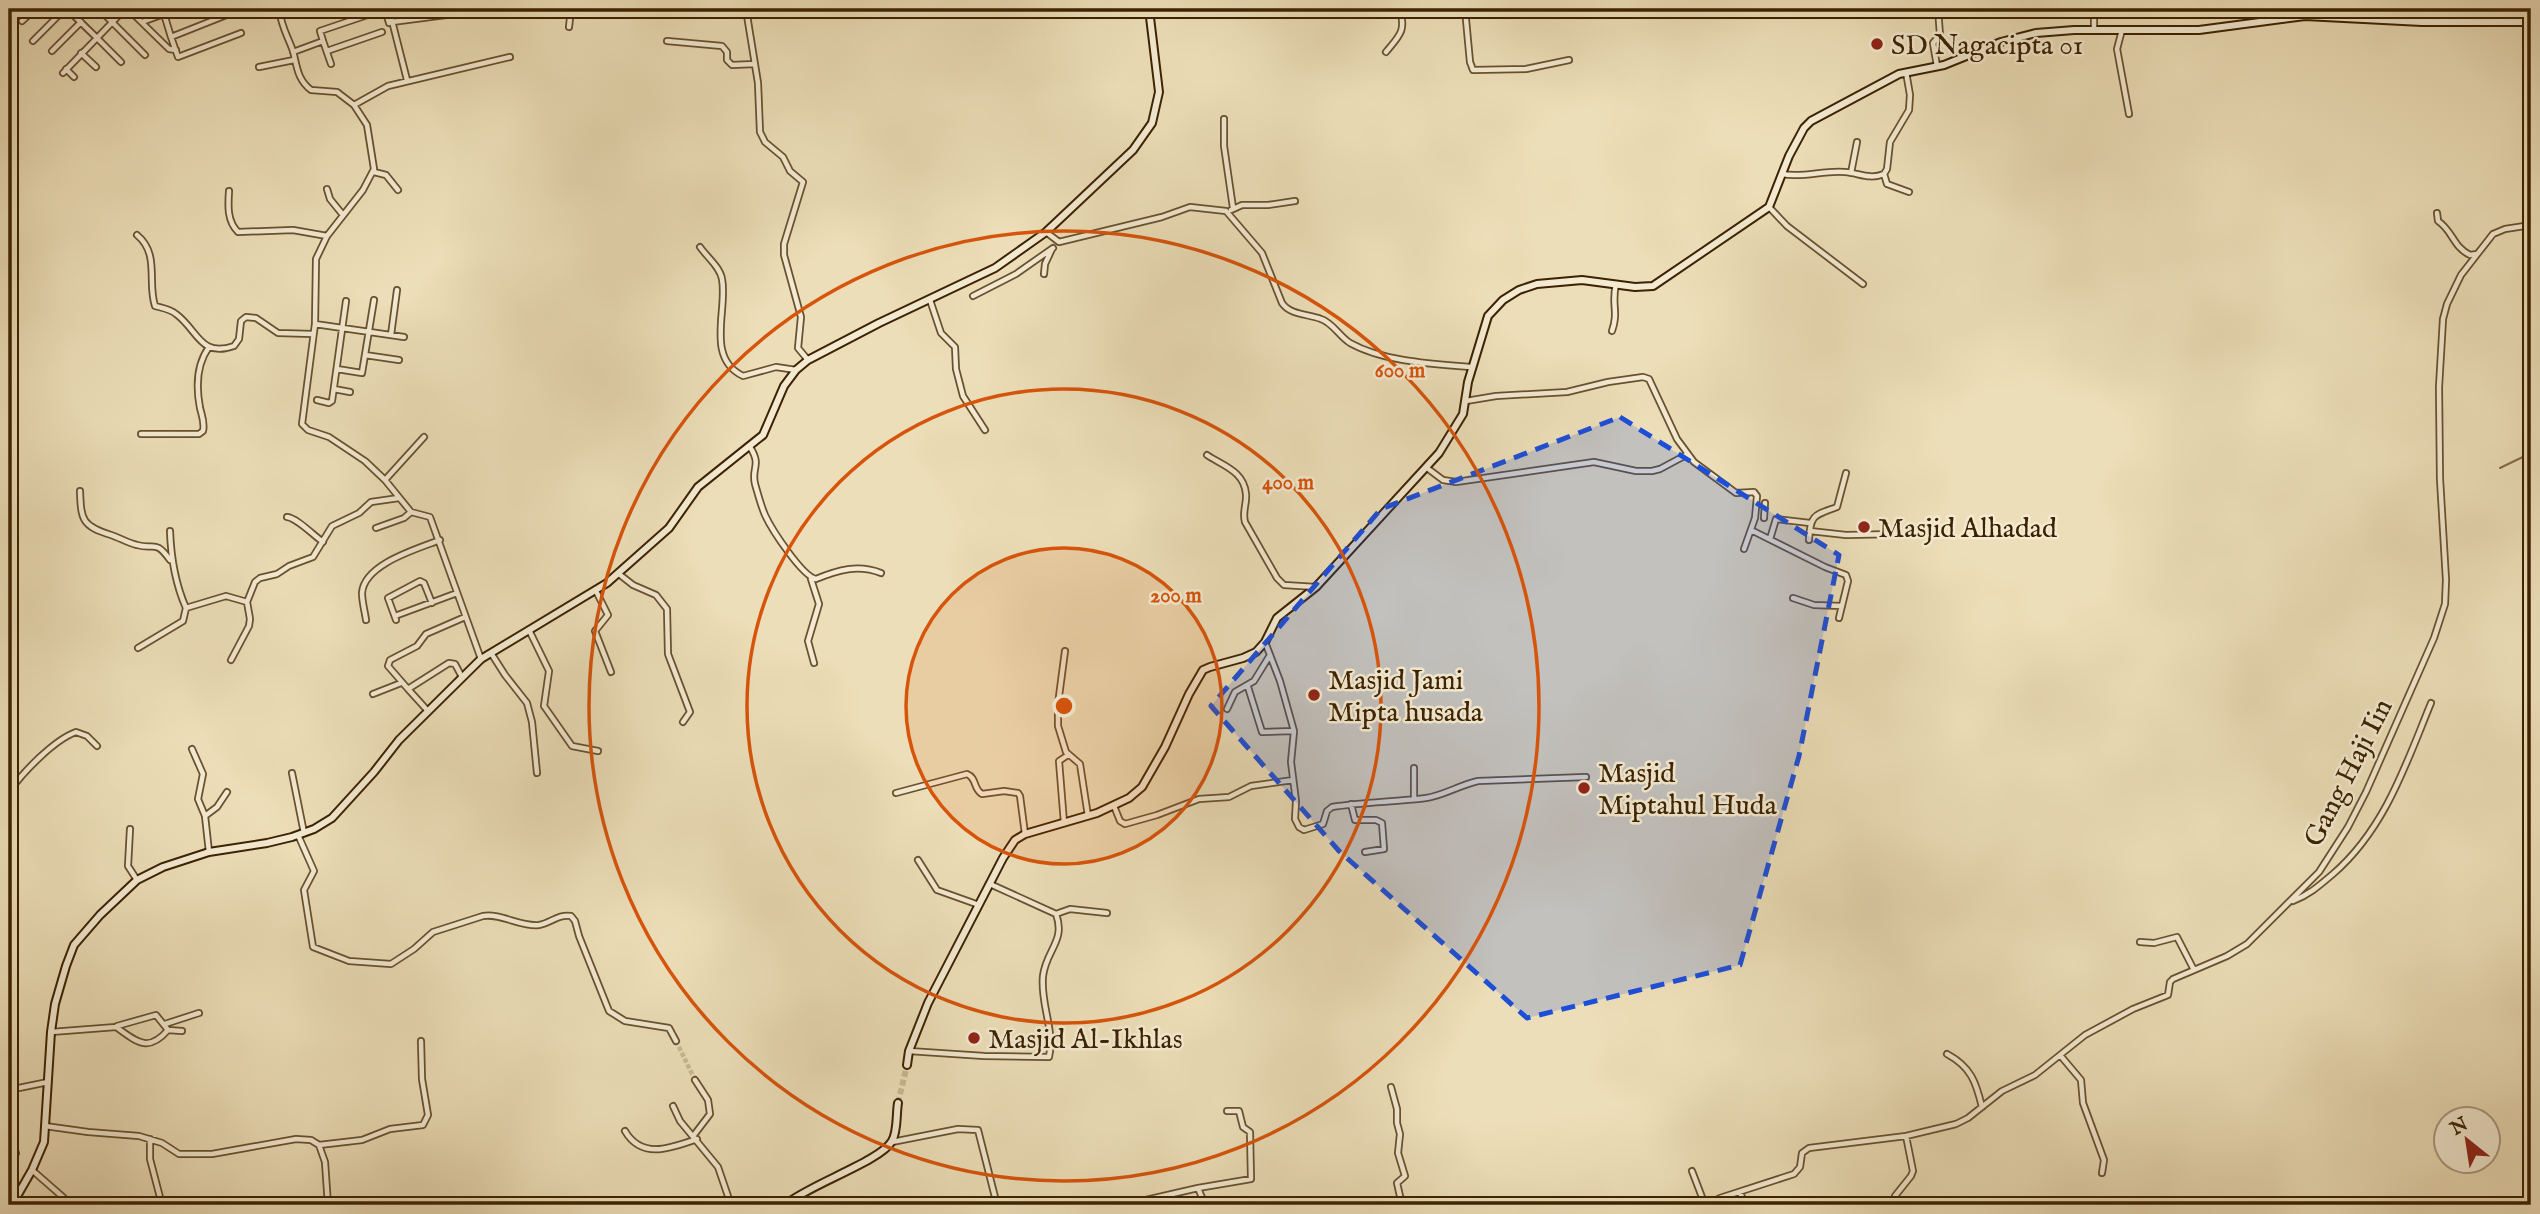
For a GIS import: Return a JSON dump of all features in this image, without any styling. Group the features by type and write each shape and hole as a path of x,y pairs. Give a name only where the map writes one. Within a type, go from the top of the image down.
{"street":[{"path":"22,21 35,9"},
{"path":"33,41 66,9 121,62"},
{"path":"99,9 145,55"},
{"path":"74,77 64,71 127,9 169,49 176,50"},
{"path":"142,22 178,9"},
{"path":"279,9 282,28 293,51 299,76 307,88 316,92 337,92 354,105 367,125 374,172 327,236 315,265 315,324 302,424 349,449 385,480 411,512 430,517 481,659"},
{"path":"331,64 320,31 385,9 391,22"},
{"path":"389,9 407,80"},
{"path":"391,22 469,12 540,9"},
{"path":"563,9 568,13 569,26"},
{"path":"746,9 755,64 760,132 765,142 783,157 790,171 803,182 784,250 801,317 798,348 808,360"},
{"path":"12,1205 13,1190 32,1170 44,1142 55,1004 74,945 135,878 208,849 267,843 301,834 332,818 427,710 481,659 493,656 528,630 596,591 619,574 676,521 698,487 765,432 782,391 796,370 808,360 1006,262 1046,232 1124,160 1152,123 1158,92 1149,9"},
{"path":"1386,52 1402,31 1400,9"},
{"path":"1465,9 1473,70 1526,69 1569,60"},
{"path":"1937,66 1933,43 1940,35 1938,9"},
{"path":"2094,9 2094,30"},
{"path":"171,37 234,12"},
{"path":"164,14 178,57 241,33"},
{"path":"907,1065 909,1051 928,1003 1015,840 1025,834 1064,824 1114,806 1137,792 1145,783 1203,670 1251,656 1265,642 1277,618 1316,587 1427,468 1461,421 1472,367 1490,313 1503,300 1519,290 1537,284 1582,280 1653,286 1769,207 1781,174 1811,121 1906,72 1937,66 2023,35 2094,30 2199,30 2313,16 2422,22 2531,22"},
{"path":"52,51 81,22"},
{"path":"2122,30 2117,49 2129,114"},
{"path":"327,51 382,32"},
{"path":"293,51 323,41"},
{"path":"667,41 722,46 732,65 755,64"},
{"path":"81,54 96,67"},
{"path":"354,105 378,90 407,80 510,57"},
{"path":"259,68 294,61"},
{"path":"1781,174 1798,177 1822,172 1850,173 1870,178 1884,174 1890,142 1909,110 1910,95 1906,72"},
{"path":"1224,119 1225,160 1231,210 1262,253 1282,305 1288,310 1324,320 1349,342 1386,355 1423,363 1472,367"},
{"path":"1850,173 1857,142"},
{"path":"374,172 386,175 398,190"},
{"path":"1884,174 1887,184 1909,192"},
{"path":"327,189 330,199 343,215"},
{"path":"229,191 229,214 232,225 238,232 293,230 327,236"},
{"path":"973,296 1016,274 1059,242 1145,221 1190,206 1231,210 1246,204 1268,205 1295,201"},
{"path":"1769,207 1787,226 1863,284"},
{"path":"2437,213 2438,221 2447,227 2459,249 2470,255 2481,251"},
{"name":"Gang Haji Iin","path":"1705,1205 1715,1199 1794,1174 1800,1167 1802,1153 1809,1148 1906,1136 1956,1124 2002,1091 2035,1075 2096,1029 2133,1009 2168,995 2171,981 2237,951 2319,872 2348,827 2391,736 2443,612 2446,593 2439,387 2443,319 2447,304 2461,275 2496,232 2531,225"},
{"path":"1046,232 1059,242"},
{"path":"137,235 144,241 153,264 154,304 157,308 176,314 194,332 200,343 209,347 234,346 239,339 241,321 246,317 256,318 278,333 313,334"},
{"path":"700,247 722,279 720,329 723,353 730,364 743,376 776,367 796,370"},
{"path":"1044,274 1045,264 1053,248"},
{"path":"1612,331 1617,315 1613,302 1616,284"},
{"path":"391,335 397,290"},
{"path":"337,369 361,374 374,300"},
{"path":"930,300 941,333 955,347 956,369 963,396 985,430"},
{"path":"317,400 331,403 346,301"},
{"path":"315,324 404,337"},
{"path":"141,434 199,434 203,431 198,389 199,367 202,356 209,347"},
{"path":"365,355 399,360"},
{"path":"1466,401 1496,396 1567,393 1608,382 1646,378 1652,382 1667,420 1688,454 1704,471 1737,493 1756,494 1758,503 1744,549"},
{"path":"334,389 350,392"},
{"path":"385,480 424,437"},
{"path":"750,447 757,459 754,479 765,515 775,533 811,578 819,604 808,640 814,663"},
{"path":"1427,468 1443,480 1456,482 1594,462 1652,471 1688,454"},
{"path":"1207,455 1235,471 1242,480 1246,496 1243,513 1245,522 1280,582 1316,587"},
{"path":"1809,540 1812,518 1822,511 1837,507 1846,473"},
{"path":"80,491 81,511 86,523 99,533 137,545 154,545 171,560"},
{"path":"232,660 249,626 247,602 260,578 277,575 289,566 308,560 317,553 332,526 359,513 371,502 400,498"},
{"path":"1758,503 1767,503 1765,518"},
{"path":"376,528 402,519 411,512"},
{"path":"287,517 293,517 323,542"},
{"path":"1770,539 1776,519 1810,523"},
{"path":"1751,530 1846,575 1848,581 1839,618"},
{"path":"138,648 184,621 186,608 177,587 171,560 170,531"},
{"path":"1810,531 1846,535 1898,534"},
{"path":"366,620 362,592 369,577 386,563 440,540"},
{"path":"811,578 860,567 881,573"},
{"path":"619,574 633,585 656,595 667,610 668,654 690,712 683,722"},
{"path":"432,603 424,583 419,581 390,595 389,601 395,618 457,593"},
{"path":"596,591 608,615 595,631 611,672"},
{"path":"186,608 226,596 247,602"},
{"path":"1793,598 1814,604 1842,606"},
{"path":"427,710 388,666 390,660 417,646 426,634 465,617"},
{"path":"528,630 550,671 544,706 572,746 598,751"},
{"path":"1265,642 1294,731 1291,762 1296,802 1295,820 1301,829 1323,824 1329,808 1435,796 1478,781 1586,778"},
{"path":"1065,651 1057,717 1059,734 1068,755 1080,764 1088,816"},
{"path":"1227,709 1235,692 1248,687 1270,654"},
{"path":"493,656 527,703 532,722 537,773"},
{"path":"408,689 449,663 455,664 463,677"},
{"path":"373,694 384,692 401,683"},
{"path":"1248,687 1262,732 1294,731"},
{"path":"2289,902 2306,896 2344,864 2376,824 2401,776 2431,703"},
{"path":"9,792 17,780 64,737 76,732 87,736 97,746"},
{"path":"192,750 203,774 198,799 205,816 208,849"},
{"path":"1064,824 1059,761 1060,757 1068,755"},
{"path":"1414,768 1414,799"},
{"path":"292,773 301,834 314,871 304,888 313,947 349,961 391,964 433,932 483,916 491,915 534,925 562,915 571,916 609,1011 625,1021 669,1028 676,1041"},
{"path":"896,793 967,774 973,778 982,794 1004,791 1018,793 1025,834"},
{"path":"1114,806 1120,821 1125,824 1199,799 1229,797 1251,786 1293,780"},
{"path":"205,816 217,807 227,792"},
{"path":"1351,804 1355,820 1376,820 1382,824 1384,849 1365,852"},
{"path":"130,829 129,871 135,878"},
{"path":"918,860 937,890 979,905"},
{"path":"990,884 1056,914 1070,909 1107,912"},
{"path":"909,1051 1049,1057 1051,1032 1044,997 1043,974 1049,955 1059,939 1056,914"},
{"path":"2140,942 2154,943 2177,937 2194,970"},
{"path":"165,1024 199,1013"},
{"path":"51,1032 116,1027 153,1014 158,1016 168,1030"},
{"path":"116,1027 135,1040 148,1044 157,1041 168,1030 182,1031"},
{"path":"319,1145 362,1140 390,1129 423,1125 428,1115 422,1079 421,1041"},
{"path":"1947,1054 1965,1064 1979,1092 1982,1107"},
{"path":"2060,1055 2081,1080 2084,1106 2104,1160 2102,1173"},
{"path":"625,1130 634,1142 651,1150 672,1147 695,1137 710,1114 708,1100 695,1080"},
{"path":"9,1090 48,1082"},
{"path":"1391,1087 1400,1134 1398,1153 1405,1176 1396,1183 1402,1205"},
{"path":"892,1142 898,1103"},
{"path":"673,1106 680,1121 721,1171 730,1205"},
{"path":"1124,1205 1251,1179 1250,1132 1243,1127 1240,1111 1227,1111"},
{"path":"45,1126 139,1136 162,1143 179,1154 195,1155 296,1139 312,1140 319,1145 326,1162 328,1205"},
{"path":"785,1205 812,1187 883,1151 892,1142 958,1129 978,1130 997,1205"},
{"path":"1896,1205 1895,1196 1913,1171 1906,1136"},
{"path":"150,1139 150,1158 162,1205"},
{"path":"9,1154 16,1153"},
{"path":"32,1170 64,1198"},
{"path":"1692,1171 1705,1205"},
{"path":"1198,1188 1205,1205"},
{"path":"1740,1192 1745,1205"}],"highlighted area":[{"path":"1620,417 1839,555 1799,756 1740,965 1527,1018 1339,851 1211,706 1381,509"}],"waterway":[{"path":"2500,468 2531,453"}],"tunnel":[{"path":"676,1041 695,1080"},
{"path":"898,1103 907,1065"}],"place":[{"name":"SD Nagacipta 01","path":"1877,44"},
{"name":"Masjid Alhadad","path":"1864,527"},
{"name":"Masjid Jami Mipta husada","path":"1314,695"},
{"name":"Masjid Miptahul Huda","path":"1584,788"},
{"name":"Masjid Al-Ikhlas","path":"974,1038"}]}
